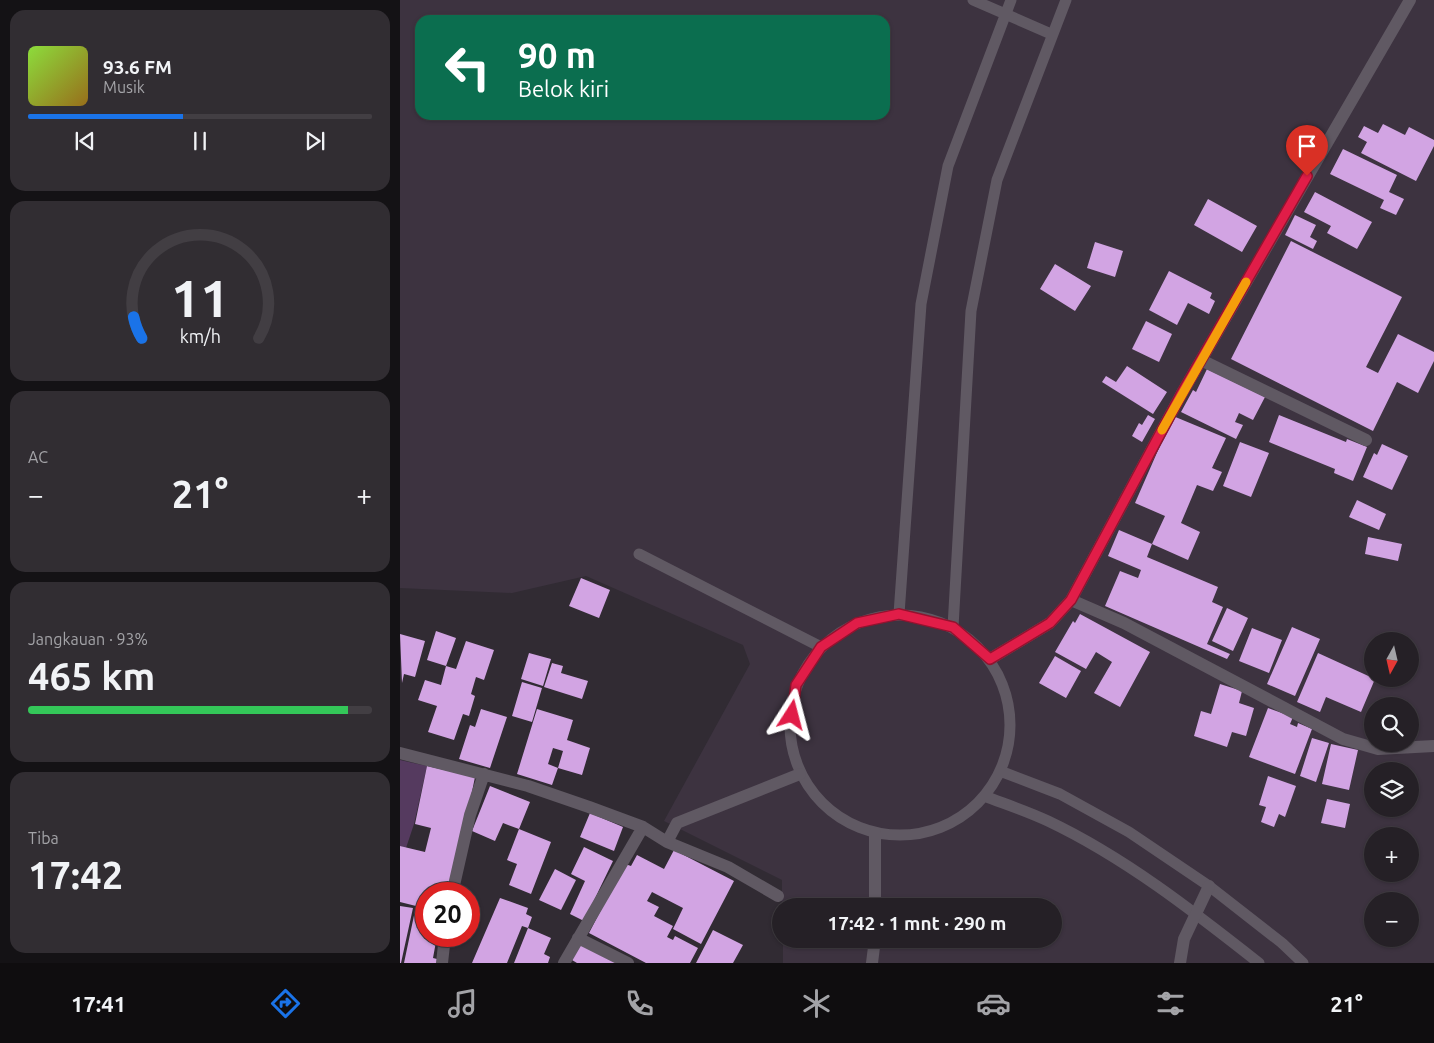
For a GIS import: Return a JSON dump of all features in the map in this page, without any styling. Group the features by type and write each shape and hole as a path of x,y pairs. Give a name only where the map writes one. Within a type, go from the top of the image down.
{"street":[{"path":"990,659 1050,623 1071,600 1200,360 1410,0"},
{"path":"1200,360 1366,440"},
{"path":"1071,600 1124,622 1343,739 1378,749 1434,746"},
{"path":"400,753 528,786 643,827 667,842 728,867 778,896"},
{"path":"455,882 470,815 484,774"},
{"path":"667,842 677,823 800,774"},
{"path":"564,963 643,827"},
{"path":"875,898 876,833"},
{"path":"1180,963 1184,939 1209,886"},
{"path":"578,938 628,963"},
{"path":"442,963 443,947"},
{"path":"872,963 874,948"}],"lane":[{"path":"973,0 1051,34"},
{"path":"899,614 921,304 948,166 1011,0"},
{"path":"953,627 971,311 996,180 1051,34 1066,0"},
{"path":"639,554 821,647"},
{"path":"899,614 953,627 990,659 1009,700 1010,744 1000,771 984,796 962,818 920,834 876,833 831,812 800,774 789,730 796,685 821,647 857,623 899,614"},
{"path":"1000,771 1060,794 1129,832 1209,886 1282,943 1302,963"},
{"path":"984,796 1048,821 1114,858 1196,914 1259,963"}],"shaded area":[{"path":"400,0 1434,0 1434,963 783,963 783,948 1062,948 1062,898 782,898 782,880 664,821 750,664 743,645 586,576 512,593 400,588"},
{"path":"400,760 427,766 414,824 406,848 400,846"}],"building":[{"path":"1383,124 1405,135 1409,127 1434,140 1434,146 1416,181 1361,153 1367,142 1358,137 1364,126 1378,133"},
{"path":"1343,149 1397,175 1389,192 1404,199 1396,215 1380,208 1384,200 1330,174"},
{"path":"1315,192 1372,222 1357,249 1327,233 1331,226 1304,212"},
{"path":"1208,199 1257,226 1242,252 1194,225"},
{"path":"1295,215 1316,225 1310,237 1317,241 1313,249 1285,235"},
{"path":"1291,241 1402,297 1366,367 1378,373 1398,334 1434,352 1434,361 1418,393 1397,382 1373,431 1231,359"},
{"path":"1095,242 1123,251 1115,277 1087,268"},
{"path":"1055,264 1091,286 1075,311 1040,289"},
{"path":"1169,271 1212,293 1210,298 1215,301 1209,314 1188,303 1177,325 1149,310"},
{"path":"1146,321 1172,334 1159,362 1132,349"},
{"path":"1127,366 1167,392 1153,414 1102,382 1106,376 1116,382"},
{"path":"1207,369 1265,397 1253,420 1239,413 1235,422 1243,425 1236,439 1181,412 1193,390 1196,392"},
{"path":"1148,415 1155,419 1142,442 1132,436 1139,423 1142,425"},
{"path":"1279,415 1346,442 1347,439 1367,447 1353,481 1334,473 1335,469 1269,442"},
{"path":"1173,416 1226,438 1212,468 1222,472 1213,491 1197,485 1181,523 1200,532 1188,560 1152,544 1165,516 1135,503"},
{"path":"1240,442 1269,453 1251,497 1223,486"},
{"path":"1382,444 1408,456 1392,490 1363,477 1374,453 1377,455"},
{"path":"1357,500 1386,514 1379,530 1349,517"},
{"path":"1119,530 1152,544 1147,557 1218,587 1212,602 1223,607 1207,644 1230,654 1227,659 1105,606 1120,571 1138,578 1141,570 1108,556"},
{"path":"1368,537 1402,544 1398,561 1365,554"},
{"path":"581,578 610,590 599,618 569,606"},
{"path":"1227,608 1248,618 1233,651 1212,641"},
{"path":"1080,614 1150,652 1120,707 1094,693 1112,662 1096,652 1086,669 1055,652 1073,621 1075,623"},
{"path":"1292,627 1320,639 1295,696 1267,684"},
{"path":"1252,628 1282,640 1269,673 1239,661"},
{"path":"436,631 456,638 446,666 427,660"},
{"path":"400,634 425,641 415,677 404,674 402,683"},
{"path":"466,641 494,650 484,680 476,677 471,694 475,696 469,716 463,714 454,740 428,732 437,706 418,700 425,680 441,685 446,666 456,669"},
{"path":"529,653 551,659 543,686 521,679"},
{"path":"1318,653 1364,674 1364,688 1371,688 1367,697 1364,697 1364,705 1361,712 1326,697 1320,712 1297,702"},
{"path":"1055,656 1081,671 1066,698 1039,683"},
{"path":"552,663 563,666 561,673 588,681 582,699 544,687"},
{"path":"522,682 542,688 532,722 512,716"},
{"path":"1220,684 1242,691 1239,703 1254,708 1246,736 1232,732 1227,747 1194,736 1201,711 1211,714"},
{"path":"1268,708 1293,717 1290,724 1297,727 1298,723 1312,729 1295,774 1249,757"},
{"path":"481,709 507,717 490,768 459,759 470,725 475,727"},
{"path":"537,709 573,720 567,740 590,748 582,775 558,768 552,785 517,774","holes":["553,748 563,751 558,768 548,764"]},
{"path":"1312,738 1329,743 1316,782 1300,776"},
{"path":"1331,744 1358,750 1349,790 1322,784"},
{"path":"427,766 475,777 453,882 415,882 415,906 400,902 400,846 425,852 431,828 415,824"},
{"path":"1268,776 1296,786 1285,817 1279,814 1274,827 1261,822 1266,807 1259,805"},
{"path":"490,786 530,802 519,829 503,823 495,841 472,831"},
{"path":"1327,799 1350,804 1345,828 1321,823"},
{"path":"590,813 623,827 614,851 580,837"},
{"path":"519,829 551,842 531,894 509,885 517,864 507,860"},
{"path":"584,847 613,861 584,921 570,914 585,881 571,874"},
{"path":"674,850 734,881 701,944 673,929 683,908 652,892 647,901 659,907 654,916 673,926 667,937 673,940 675,936 698,948 690,963 646,963 589,933 625,864 631,866 637,855 664,869"},
{"path":"555,869 576,880 561,910 539,900"},
{"path":"500,898 528,908 526,914 532,917 528,928 522,926 507,963 472,963"},
{"path":"400,906 413,908 401,963 400,963"},
{"path":"415,911 415,947 435,947 433,958 437,959 437,963 404,963"},
{"path":"528,928 551,938 544,954 550,957 548,963 514,963"},
{"path":"713,930 743,945 733,963 696,963"},
{"path":"580,944 619,963 577,963 572,960"}],"slow traffic":[{"path":"1162,430 1200,360 1246,282"}],"route":[{"path":"792,715 796,685 821,647 857,623 899,614 953,627 990,659 1050,623 1071,600 1182,393 1307,176"}]}
